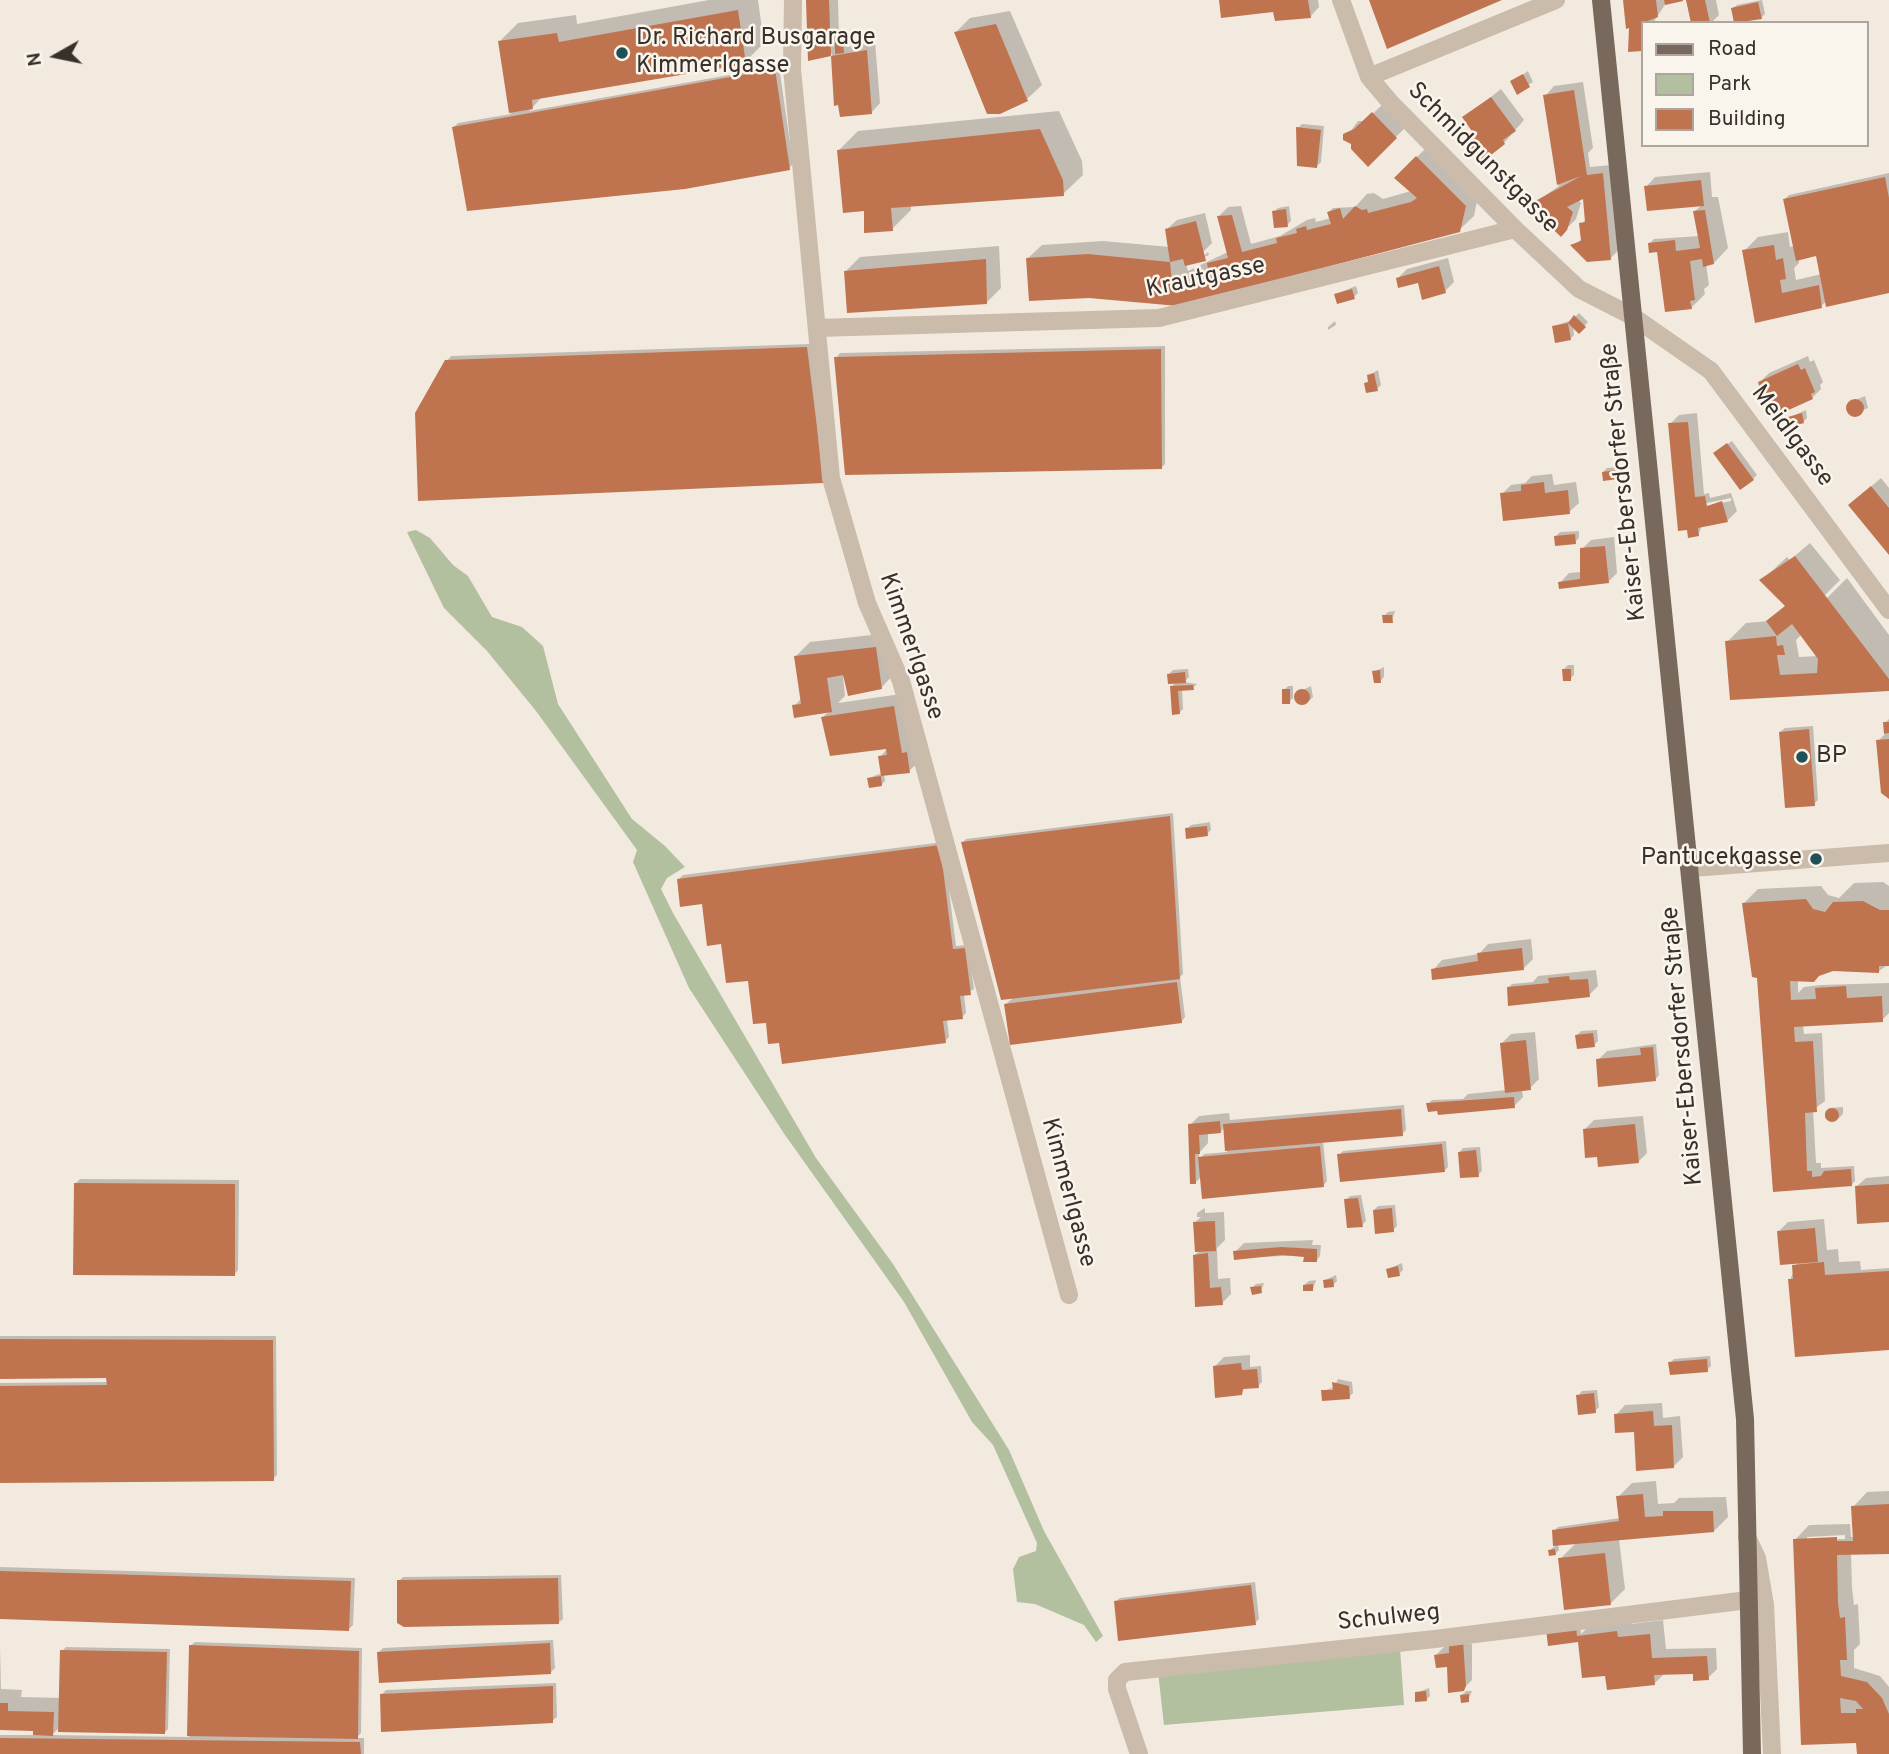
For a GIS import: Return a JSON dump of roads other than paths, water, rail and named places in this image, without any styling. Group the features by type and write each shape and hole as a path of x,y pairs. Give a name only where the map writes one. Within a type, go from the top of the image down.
{"main road":[{"name":"Kaiser-Ebersdorfer Straße","path":"1601,0 1692,869 1745,1419 1752,1754"}],"street":[{"name":"Kimmerlgasse","path":"793,0 792,69 831,478 867,603 901,681 1069,1295"},
{"name":"Schmidgunstgasse","path":"1341,0 1369,77 1515,229 1579,289 1632,316"},
{"path":"1369,77 1556,0"},
{"name":"Krautgasse","path":"817,328 1158,318 1515,229"},
{"name":"Meidlgasse","path":"1632,316 1711,371 1889,610"},
{"path":"1692,869 1889,853"},
{"path":"1746,1536 1757,1558 1765,1605 1772,1754"},
{"name":"Schulweg","path":"1139,1754 1116,1689 1117,1680 1125,1672 1435,1639 1748,1600"}],"place":[{"name":"Dr. Richard Busgarage Kimmerlgasse","path":"622,53"},
{"name":"BP","path":"1802,757"},
{"name":"Pantucekgasse","path":"1816,859"}]}
